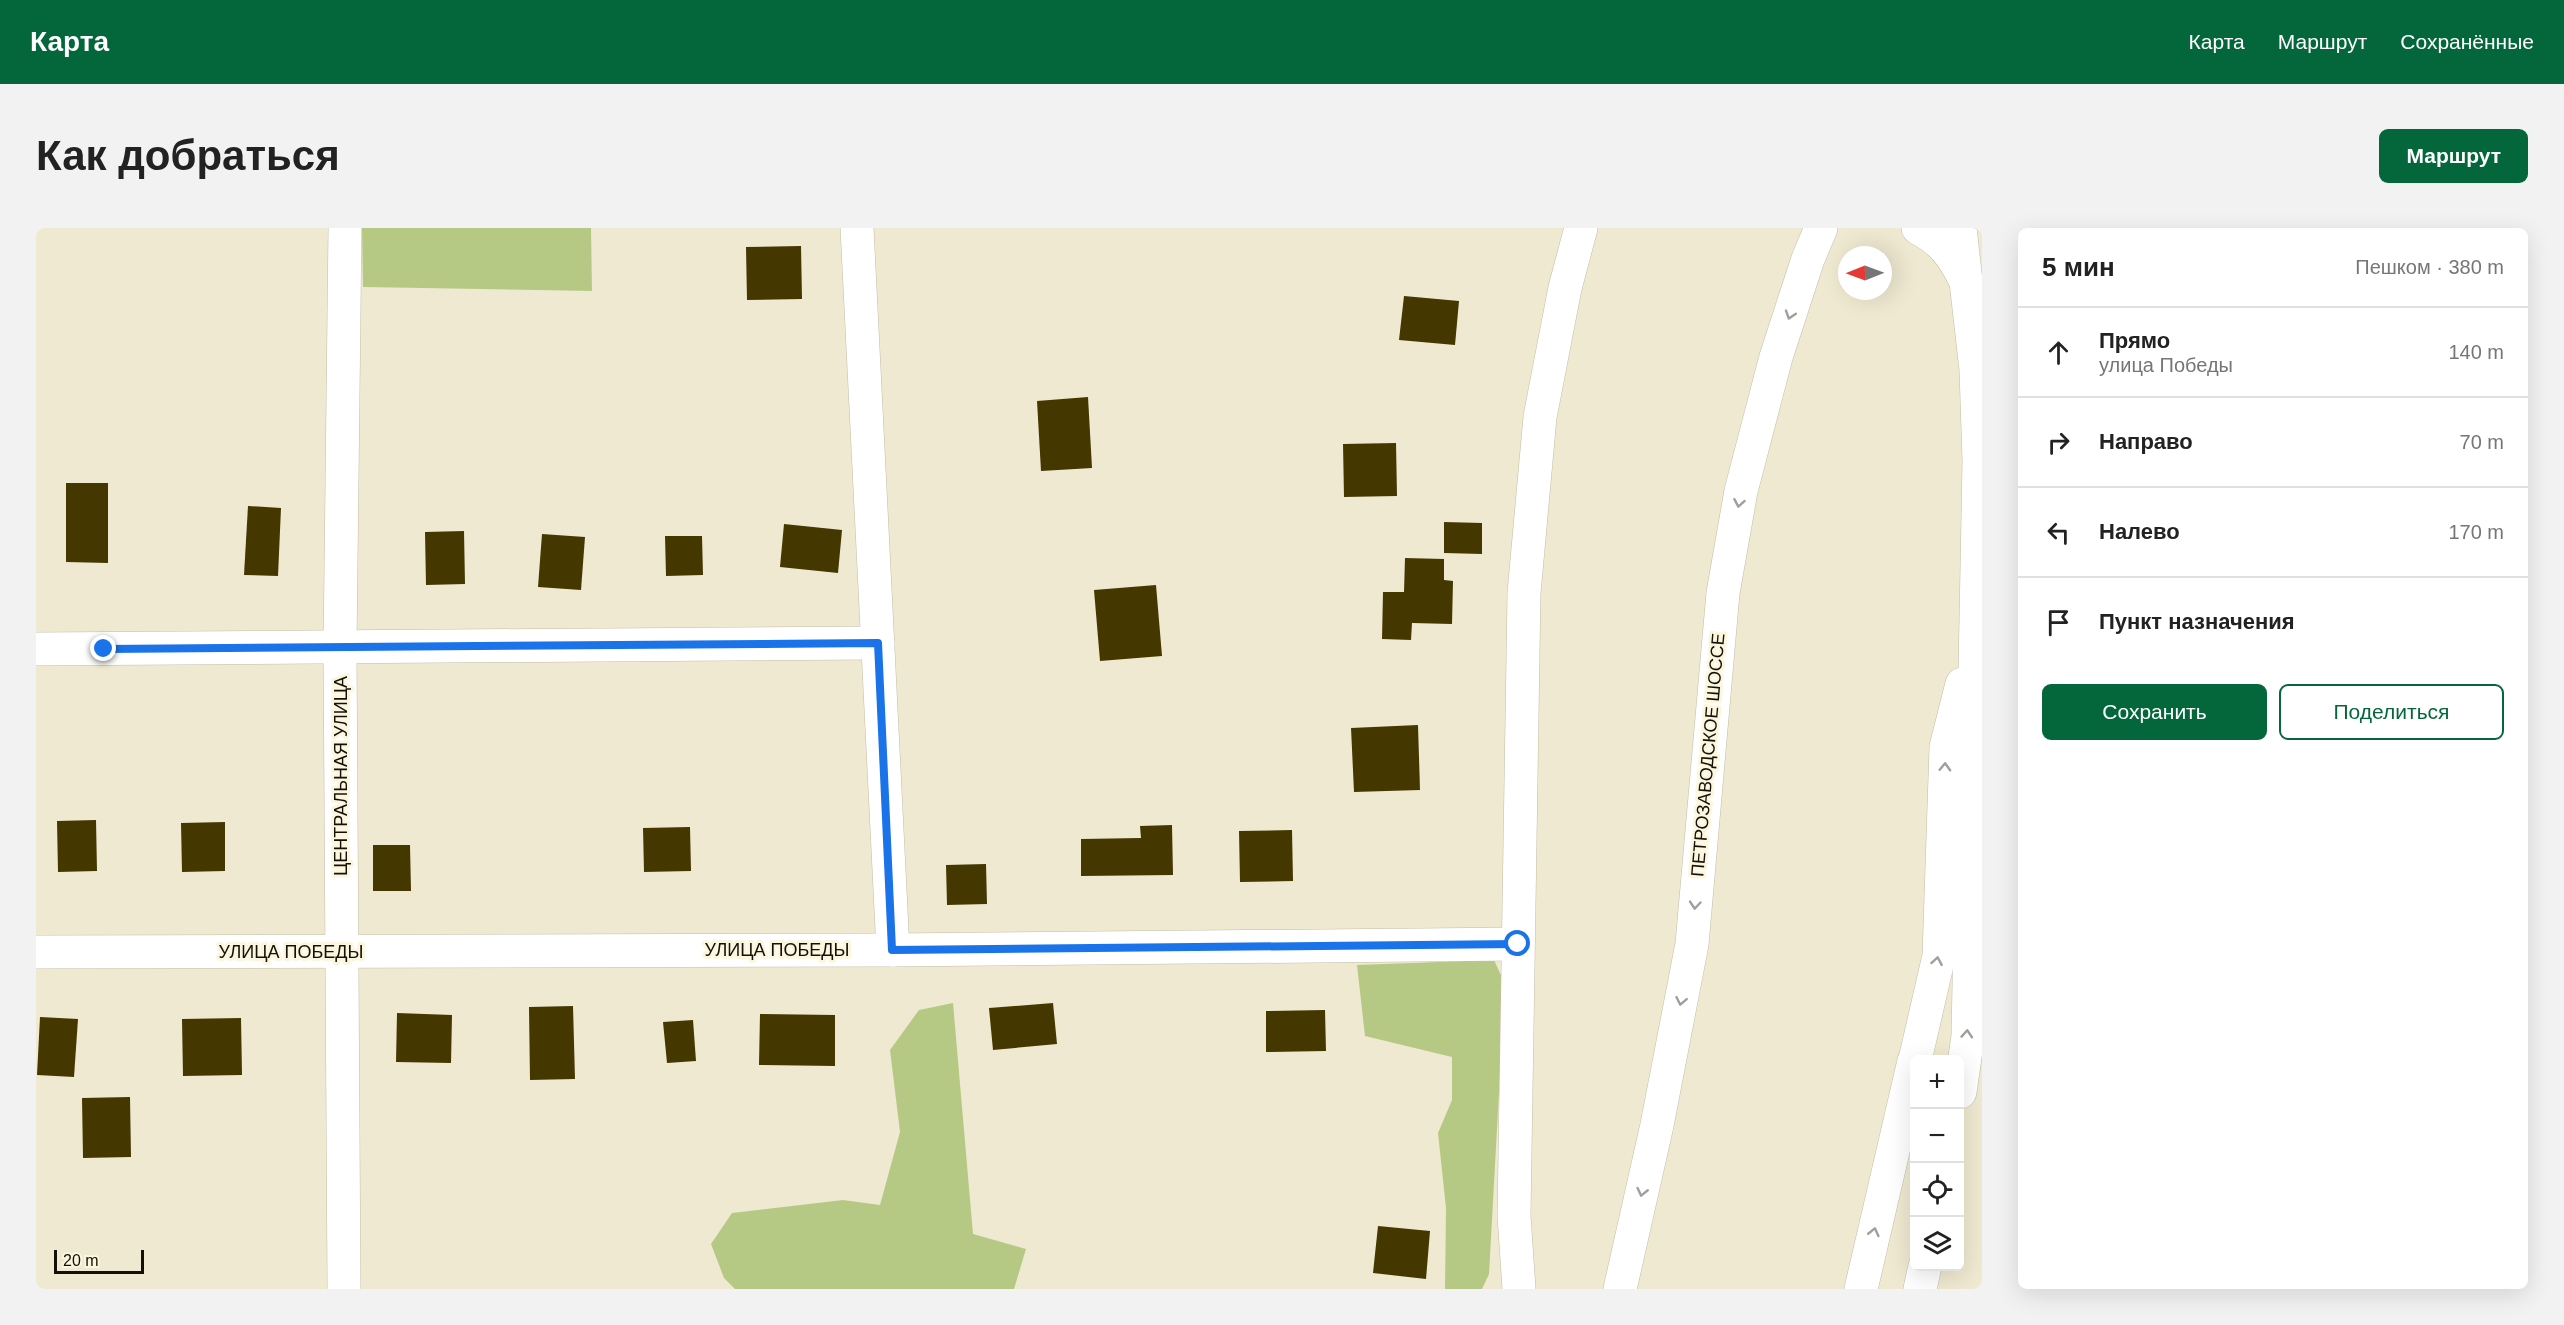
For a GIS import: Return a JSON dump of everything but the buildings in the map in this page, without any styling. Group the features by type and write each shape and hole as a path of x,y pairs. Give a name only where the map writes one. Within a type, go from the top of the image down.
{"street":[{"name":"ЦЕНТРАЛЬНАЯ УЛИЦА","path":"344,1289 340,648 345,228"},
{"path":"857,228 892,950"},
{"path":"1519,1289 1514,1216 1524,593 1539,417 1565,288 1581,228"},
{"name":"ПЕТРОЗАВОДСКОЕ ШОССЕ","path":"1620,1289 1657,1125 1692,944 1723,593 1741,491 1776,357 1808,259 1821,228"},
{"path":"1808,259 1827,236 1842,228"},
{"path":"1918,228 1935,237 1954,257 1967,284 1970,312"},
{"path":"1960,228 1979,370 1968,1036 1964,1061"},
{"path":"1916,1055 1938,956 1946,747 1976,630"},
{"path":"36,649 878,643"},
{"name":"УЛИЦА ПОБЕДЫ","path":"36,952 892,950 1518,944"},
{"path":"1861,1289 1910,1081"},
{"path":"1920,1289 1925,1271"}],"green space":[{"path":"362,228 591,228 592,291 363,287"},
{"path":"1494,960 1505,984 1489,1274 1482,1289 1445,1289 1446,1208 1438,1133 1452,1100 1452,1057 1365,1036 1357,965"},
{"path":"953,1003 973,1234 1026,1249 1014,1289 735,1289 724,1278 711,1244 732,1213 843,1200 880,1205 900,1132 890,1050 919,1010"}],"route":[{"path":"104,649 878,643 892,950 1518,944"}]}
